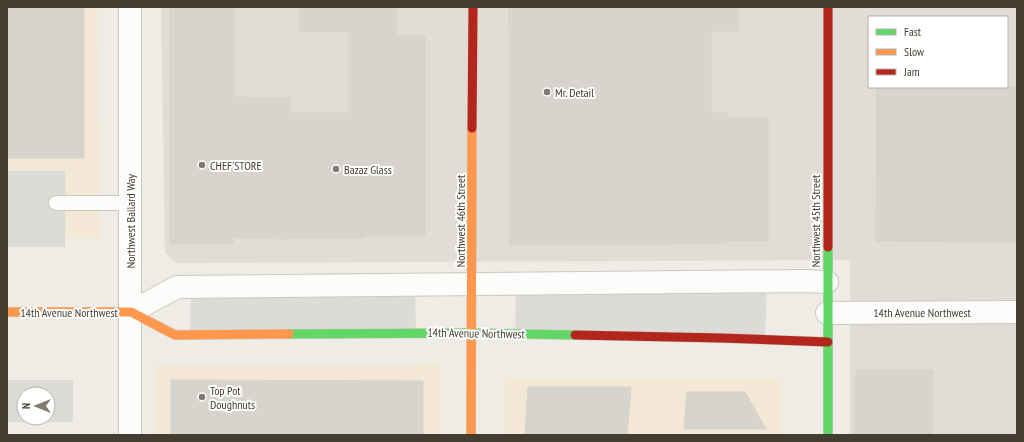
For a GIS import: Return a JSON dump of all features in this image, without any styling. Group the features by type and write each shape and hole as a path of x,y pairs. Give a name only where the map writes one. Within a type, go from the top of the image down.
{"street":[{"name":"Northwest Ballard Way","path":"130,7 130,435"},
{"name":"Northwest 46th Street","path":"471,435 473,7"},
{"name":"Northwest 45th Street","path":"828,7 828,435"},
{"name":"14th Avenue Northwest","path":"130,312 177,287 827,282"},
{"name":"14th Avenue Northwest","path":"7,312 130,312 175,335 472,333 828,342"},
{"name":"14th Avenue Northwest","path":"827,313 1017,312"}],"lane":[{"path":"56,204 130,203"}],"shaded area":[{"path":"7,7 97,7 101,238 7,239"},
{"path":"161,7 1017,7 1017,435 850,435 850,260 176,263 165,253"},
{"path":"7,171 65,171 65,247 7,247"},
{"path":"767,282 765,340 515,334 516,284"},
{"path":"415,285 416,333 190,335 191,287"},
{"path":"440,365 440,435 155,435 155,366"},
{"path":"505,378 782,378 782,435 505,435"},
{"path":"7,380 73,380 73,422 56,422 56,386 16,386 16,422 7,422"}],"building":[{"path":"7,7 84,7 84,158 7,158"},
{"path":"170,7 234,7 234,97 291,98 290,113 349,113 349,31 300,32 300,7 396,7 397,35 425,35 425,236 364,236 364,238 290,239 233,238 233,243 170,244"},
{"path":"509,7 738,8 739,31 711,31 711,113 727,113 727,118 768,118 768,241 670,243 670,245 510,245"},
{"path":"1017,87 1017,242 876,241 877,88"},
{"path":"856,370 933,370 933,435 855,435"},
{"path":"171,380 423,381 423,435 171,435"},
{"path":"528,387 631,387 627,435 525,435"},
{"path":"687,392 745,392 766,429 684,429"}],"traffic: fast":[{"path":"828,247 828,435"},
{"path":"289,334 472,333 575,335"}],"traffic: slow":[{"path":"471,435 472,128"},
{"path":"7,312 131,312 175,335 289,334"}],"traffic: jam":[{"path":"472,128 473,7"},
{"path":"828,7 828,247"},
{"path":"575,335 828,342"}],"place":[{"name":"Mr. Detail","path":"547,92"},
{"name":"CHEF'STORE","path":"202,165"},
{"name":"Bazaz Glass","path":"336,169"},
{"name":"Top Pot Doughnuts","path":"202,397"}]}
